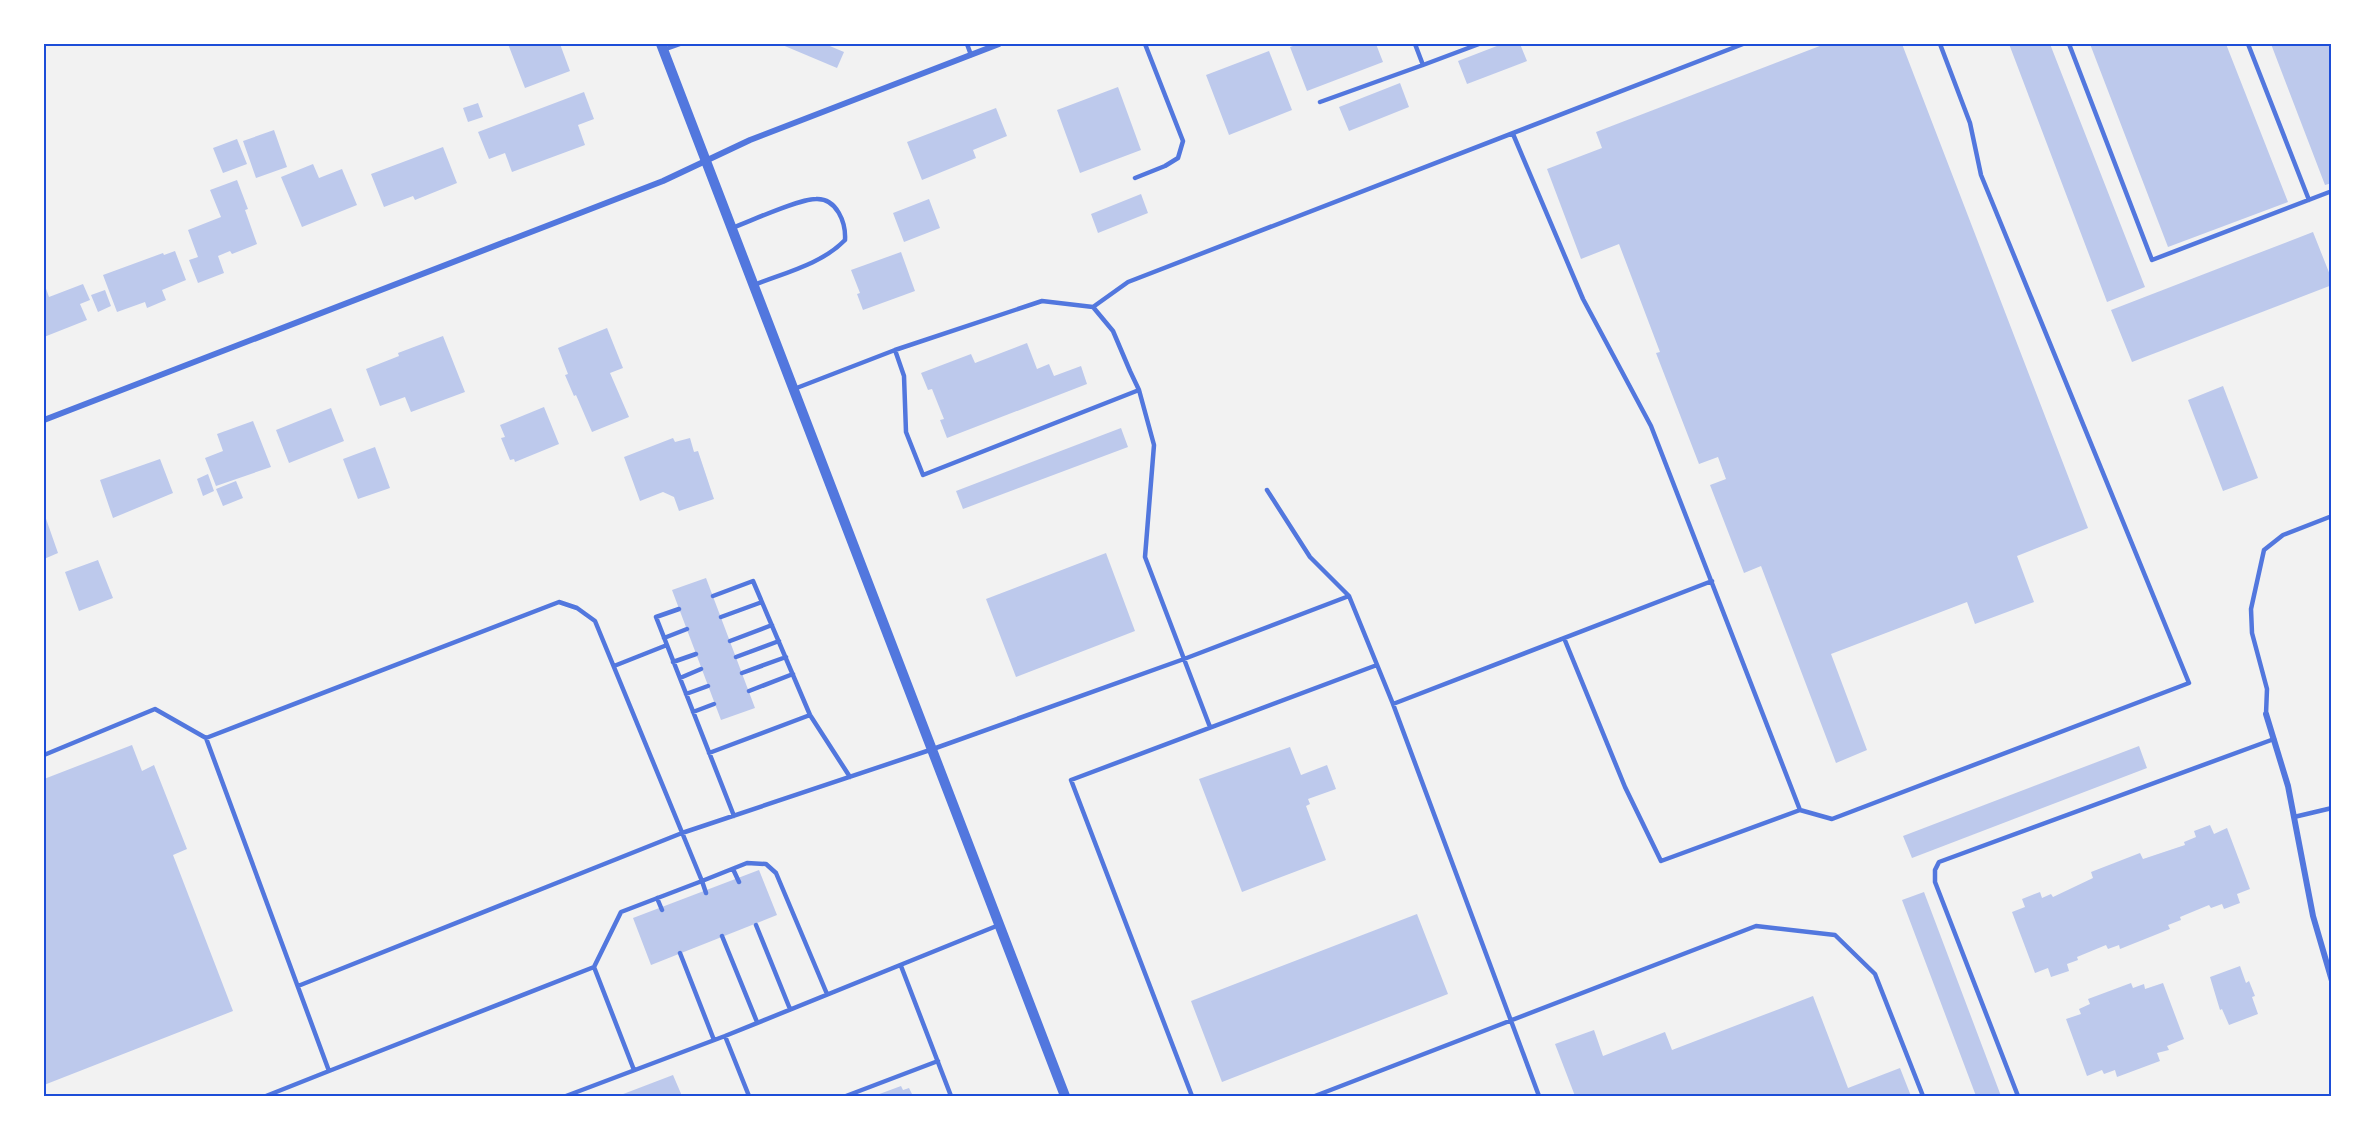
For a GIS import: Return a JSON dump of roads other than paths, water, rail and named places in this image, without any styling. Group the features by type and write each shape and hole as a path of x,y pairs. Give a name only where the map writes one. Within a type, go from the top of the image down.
{"street":[{"path":"44,420 663,181 750,140 999,44"},
{"path":"662,47 1065,1096"},
{"path":"2266,714 2288,786 2313,916 2331,981"}],"lane":[{"path":"662,47 680,44"},
{"path":"967,44 971,55"},
{"path":"1135,178 1178,158 1183,141 1145,44"},
{"path":"1415,44 1423,65"},
{"path":"1320,102 1479,44"},
{"path":"794,389 895,350 1042,300 1093,307 1128,282 1743,44"},
{"path":"1564,638 1621,777 1661,861 1800,810 1832,819 2188,683 1981,175 1970,123 1940,44"},
{"path":"2069,44 2152,260 2331,191"},
{"path":"2248,44 2309,200"},
{"path":"1513,134 1583,299 1651,426 1800,810"},
{"path":"732,228 817,199 831,204 841,216 846,230 845,240 835,250 811,263 754,285"},
{"path":"1093,307 1113,332 1139,390 1154,446 1145,557 1210,727"},
{"path":"895,350 904,376 906,432 923,475 1139,390"},
{"path":"1267,490 1310,558 1349,596 1393,704 1539,1096"},
{"path":"2266,714 2267,688 2252,633 2251,609 2264,550 2283,535 2331,516"},
{"path":"713,596 753,581 810,715 850,777"},
{"path":"1393,704 1712,581"},
{"path":"298,986 682,833 933,749 1184,659 1349,596"},
{"path":"206,738 559,602 577,608 595,621 706,893"},
{"path":"721,617 762,602"},
{"path":"679,609 656,617 734,816"},
{"path":"730,641 772,626"},
{"path":"664,638 687,629"},
{"path":"736,657 779,641"},
{"path":"614,666 667,645"},
{"path":"673,662 696,654"},
{"path":"742,674 786,657"},
{"path":"1192,1096 1071,780 1377,665"},
{"path":"680,678 702,669"},
{"path":"749,691 793,674"},
{"path":"686,694 708,686"},
{"path":"693,712 714,704"},
{"path":"44,755 155,709 206,738 329,1071"},
{"path":"709,753 810,715"},
{"path":"2018,1096 1935,882 1935,870 1940,862 2274,739"},
{"path":"2294,817 2331,808"},
{"path":"266,1096 594,967 621,912 747,863 766,864 776,873 827,994"},
{"path":"734,869 739,882"},
{"path":"657,898 662,910"},
{"path":"566,1096 901,966 1000,924"},
{"path":"756,925 790,1009"},
{"path":"1315,1096 1756,926 1835,934 1875,974 1923,1096"},
{"path":"722,936 757,1022"},
{"path":"680,953 714,1040"},
{"path":"901,966 951,1096"},
{"path":"594,967 634,1070"},
{"path":"725,1035 749,1096"},
{"path":"846,1096 938,1061"}]}
